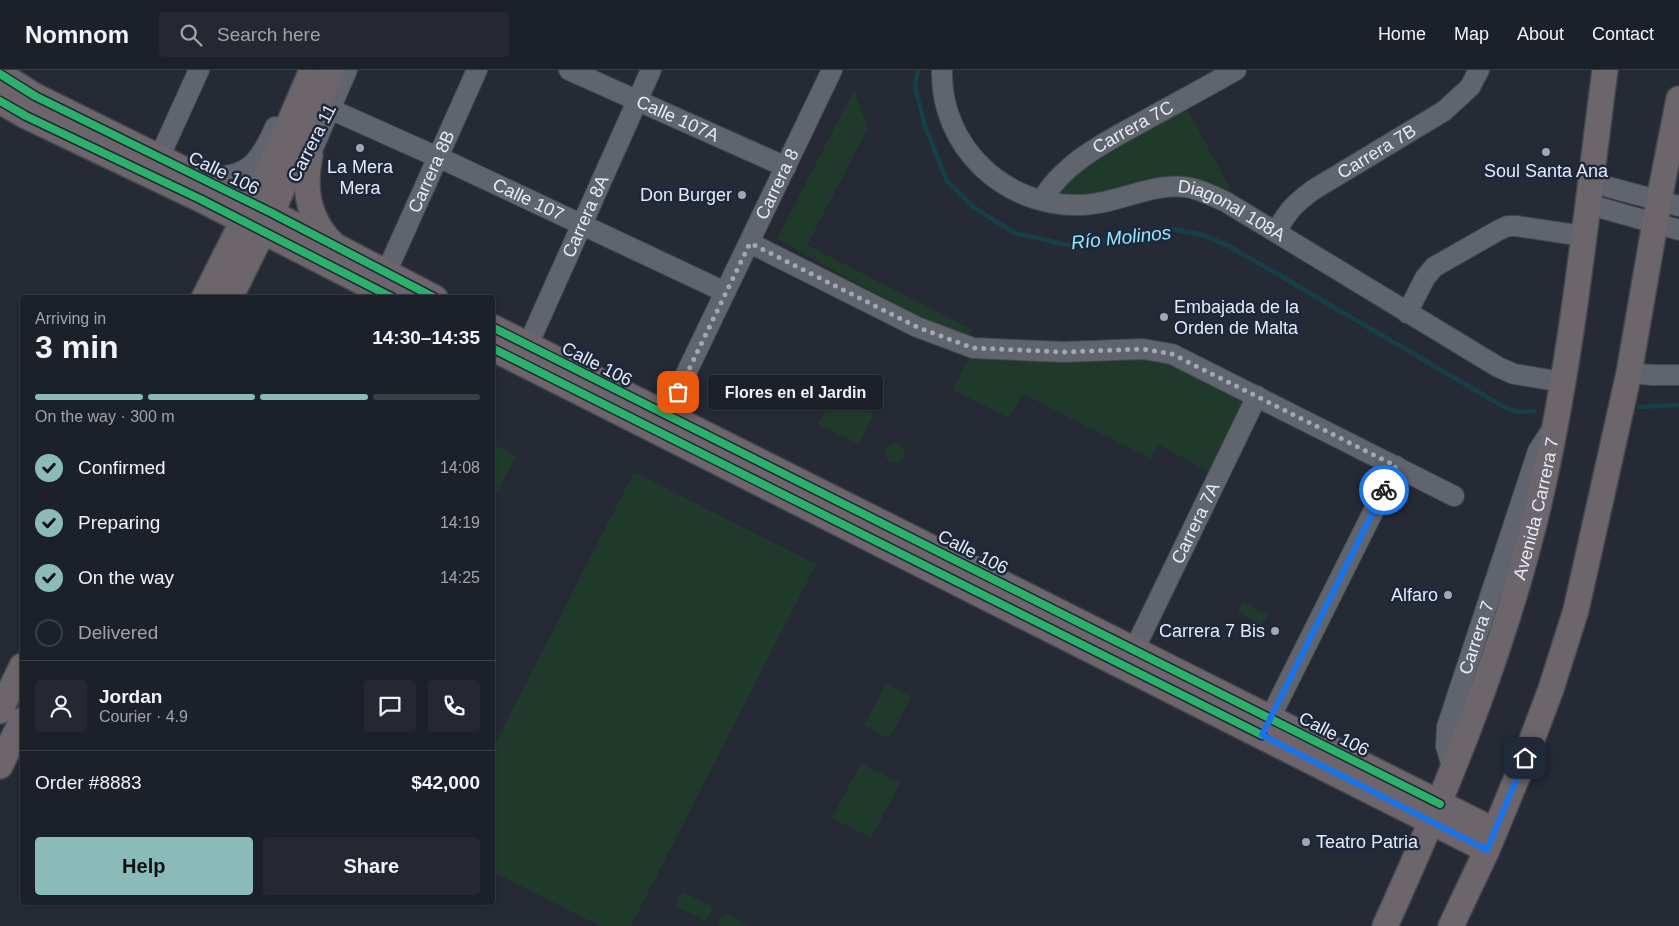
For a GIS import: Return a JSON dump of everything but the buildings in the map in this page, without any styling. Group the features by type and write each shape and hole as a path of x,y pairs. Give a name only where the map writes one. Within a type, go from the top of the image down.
{"main road":[{"path":"235,288 273,161 312,70"},
{"path":"206,295 224,258 257,217 332,70"},
{"name":"Avenida Carrera 7","path":"1385,926 1436,813 1453,770 1512,602 1539,502 1563,382 1605,70"},
{"name":"Calle 106","path":"4,74 35,96 159,158 257,217 336,246 429,295"},
{"path":"1451,926 1491,840 1525,758 1551,689 1576,610 1664,210 1679,99"},
{"name":"Calle 106","path":"0,101 206,188"},
{"path":"310,154 306,179 308,201 317,223 336,246"},
{"path":"224,258 221,240 216,222 211,213 206,188 250,177 273,161"},
{"name":"Calle 106","path":"257,217 296,249 387,295"},
{"path":"235,288 253,265 280,252 296,249"},
{"name":"Calle 106","path":"495,329 528,355 1491,840"},
{"name":"Calle 106","path":"495,349 528,355"},
{"name":"Calle 106","path":"659,421 1134,650 1266,727"},
{"path":"0,711 20,670"},
{"path":"0,766 20,724"}],"street":[{"path":"159,158 198,70"},
{"path":"206,188 215,178 242,171 256,160 266,148 300,70"},
{"name":"Carrera 11","path":"257,217 279,205 310,154 347,70"},
{"name":"Carrera 8B","path":"386,273 477,70"},
{"name":"Calle 107A","path":"569,70 786,167"},
{"name":"Carrera 8A","path":"528,355 582,225 651,70"},
{"name":"Carrera 8","path":"659,421 750,243 832,70"},
{"name":"Diagonal 108A","path":"942,70 941,88 950,121 963,146 980,167 1005,186 1042,200 1079,206 1101,204 1145,191 1167,188 1189,188 1209,194 1226,202 1506,372 1563,382"},
{"name":"Carrera 7C","path":"1042,200 1049,188 1061,175 1100,146 1236,70"},
{"name":"Carrera 7B","path":"1276,232 1295,203 1313,190 1444,111 1470,87 1479,70"},
{"name":"Calle 107","path":"330,109 725,292"},
{"path":"1588,193 1664,210 1679,230"},
{"path":"1407,313 1425,278 1434,268 1508,226 1583,236"},
{"path":"750,243 917,327 973,348 1064,352 1143,349 1172,354 1454,496"},
{"path":"1629,373 1679,375"},
{"name":"Carrera 7A","path":"1134,650 1257,396"},
{"path":"1266,727 1396,466"}],"green space":[{"path":"854,90 868,128 807,245 973,330 966,343 777,239"},
{"path":"1187,109 1231,190 1223,195 1055,200 1062,185 1076,171 1132,136"},
{"path":"971,353 1095,359 1161,359 1245,401 1212,474 1158,444 1151,459 1023,394 1009,418 953,390"},
{"path":"834,394 874,414 859,444 818,425"},
{"path":"895,443 902,446 905,453 902,460 895,463 888,460 885,453 888,446"},
{"path":"495,445 516,456 495,496"},
{"path":"634,472 816,564 631,926 600,926 495,873 495,744"},
{"path":"1243,601 1268,615 1262,625 1237,612"},
{"path":"886,684 911,697 889,739 864,725"},
{"path":"861,763 900,783 871,838 832,818"},
{"path":"684,892 712,907 710,915 705,921 676,906 678,898"},
{"path":"726,913 749,926 718,926 719,919"}],"waterway":[{"name":"Río Molinos","path":"918,70 915,86 925,126 947,181 973,207 1015,233 1067,245 1137,237 1173,229 1203,235 1231,247 1506,408 1519,412 1534,411"},
{"name":"Río Molinos","path":"1639,407 1679,405"}],"cycle path":[{"path":"0,74 35,96 272,213 429,295"},
{"path":"0,101 26,116 200,199 387,295"},
{"path":"495,329 1440,804"},
{"path":"495,350 1262,735"}],"way so far":[{"path":"678,392 750,243 917,327 973,348 1064,352 1143,349 1172,354 1396,466 1384,490"}],"place":[{"name":"La Mera Mera","path":"360,148"},
{"name":"Soul Santa Ana","path":"1546,152"},
{"name":"Don Burger","path":"742,195"},
{"name":"Embajada de la Orden de Malta","path":"1164,317"},
{"name":"Flores en el Jardin","path":"678,392"},
{"name":"Alfaro","path":"1448,595"},
{"name":"Carrera 7 Bis","path":"1275,631"},
{"name":"Teatro Patria","path":"1306,842"}],"route":[{"path":"1384,490 1262,735 1487,850 1525,758"}]}
